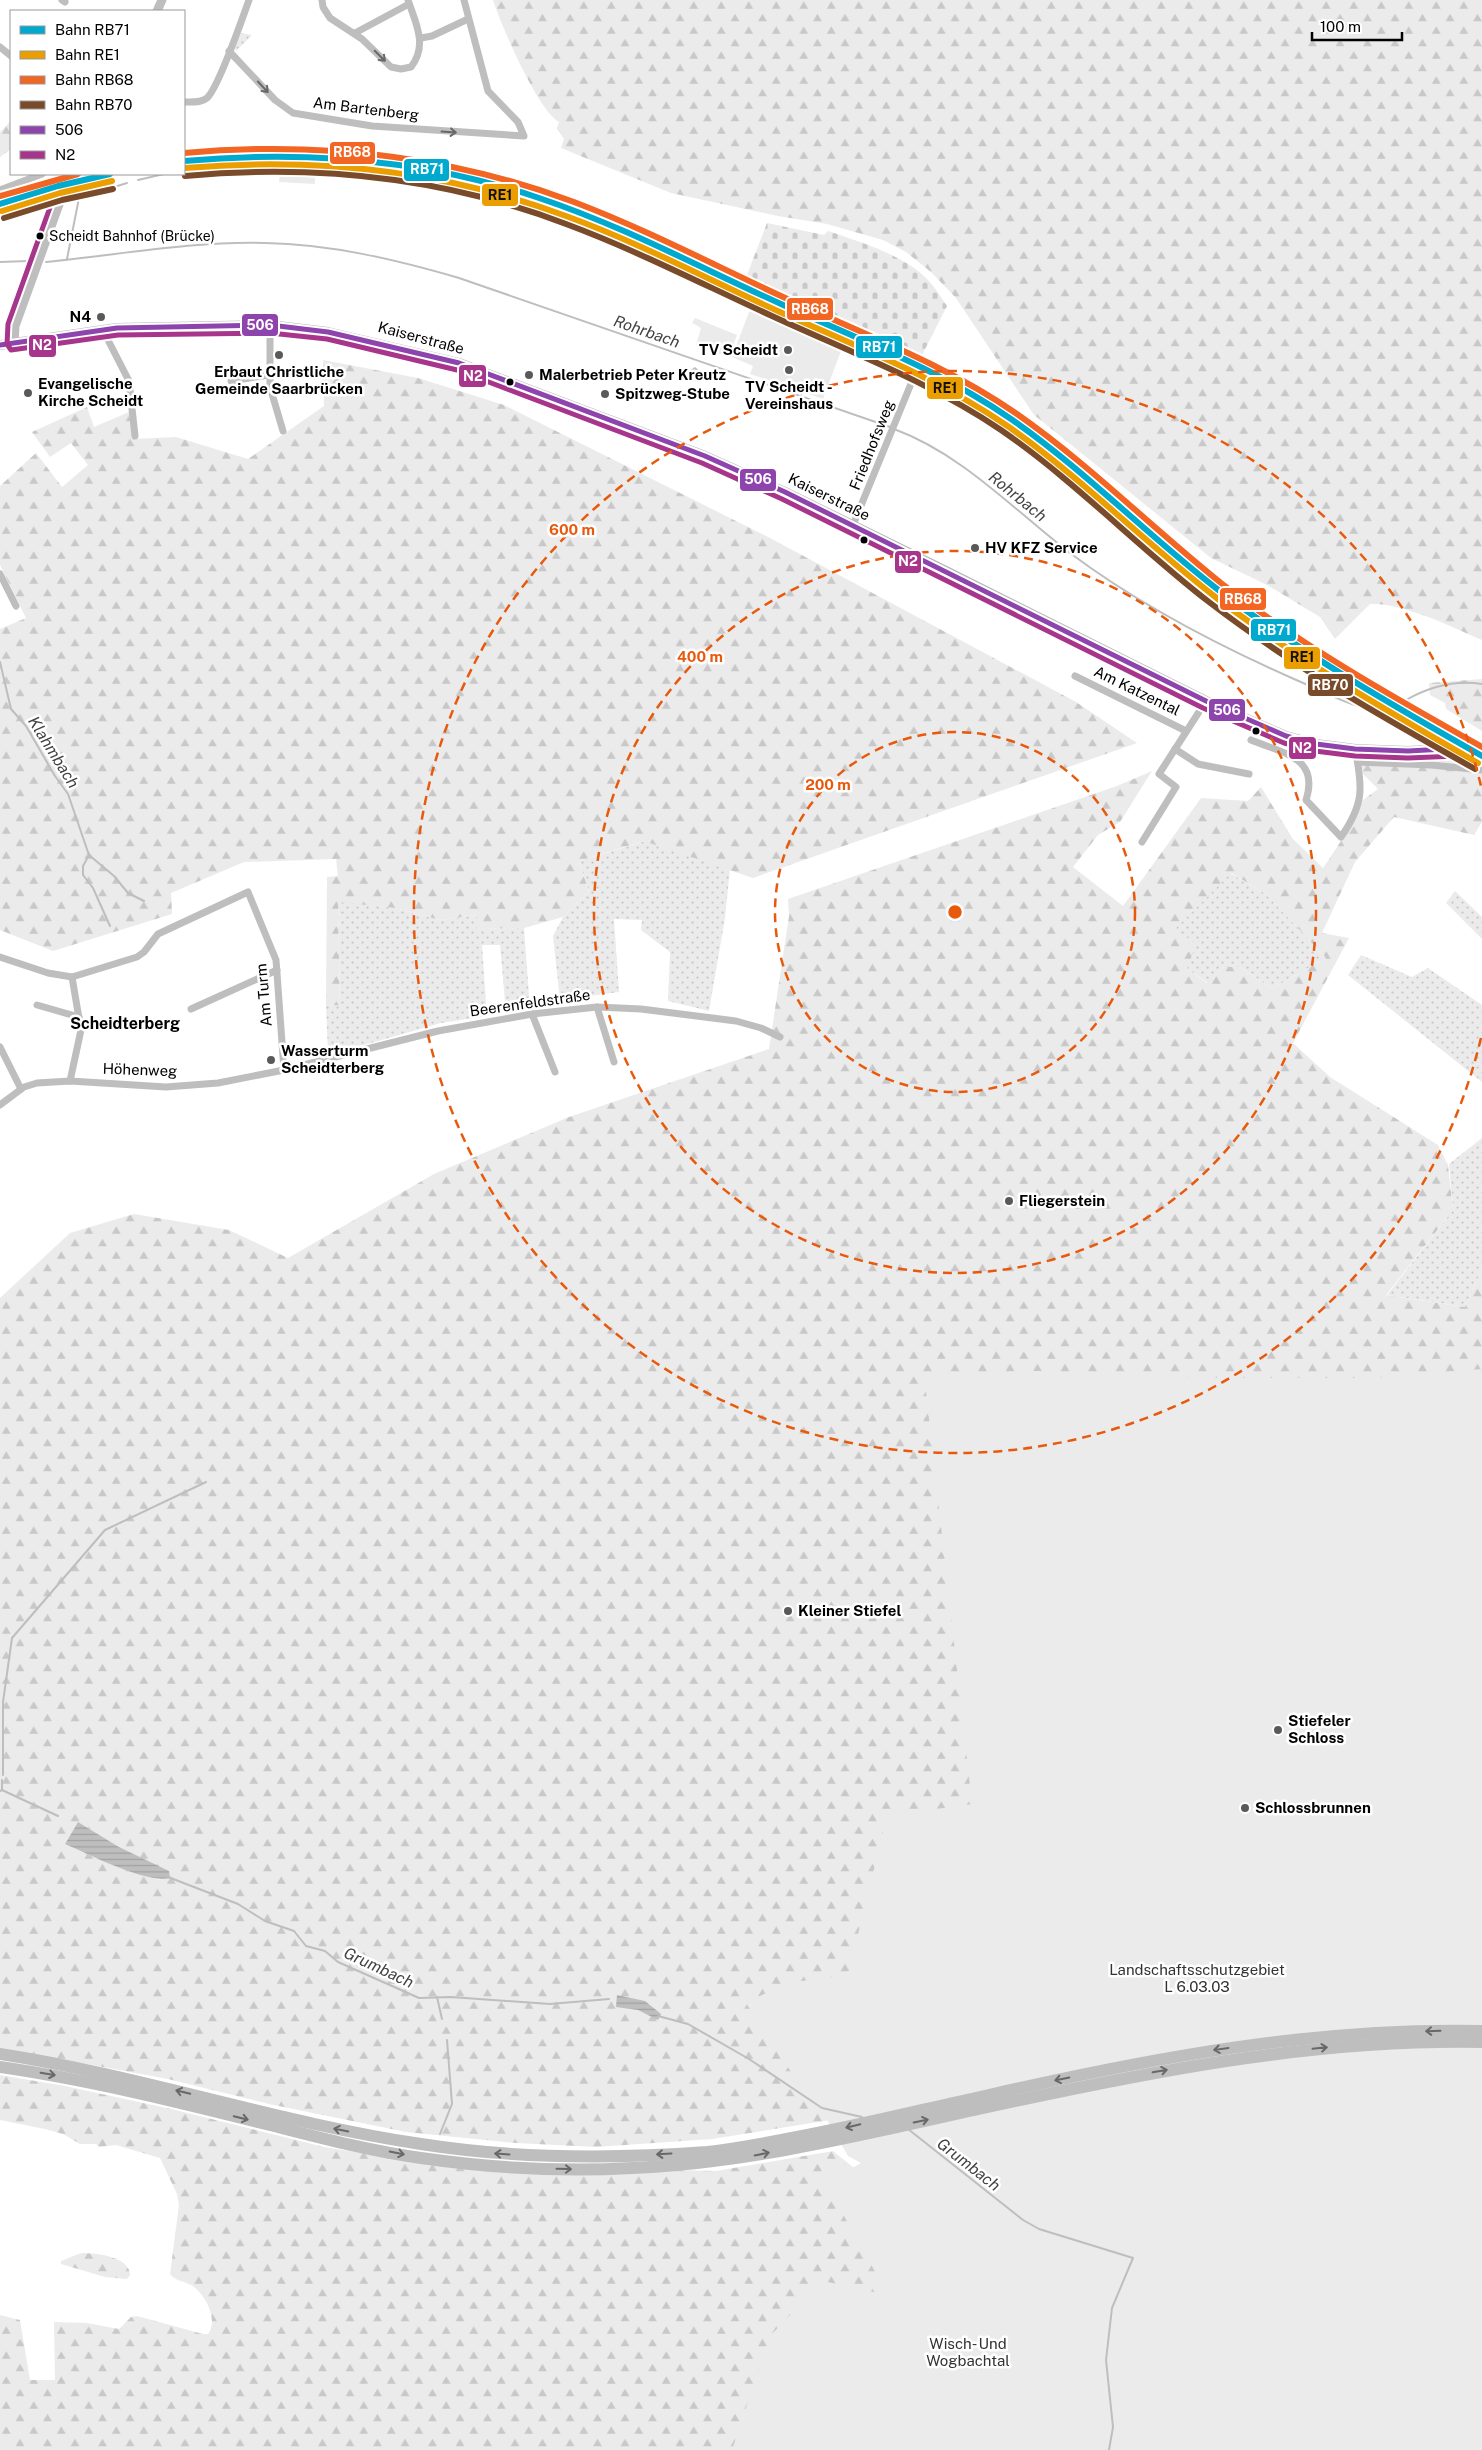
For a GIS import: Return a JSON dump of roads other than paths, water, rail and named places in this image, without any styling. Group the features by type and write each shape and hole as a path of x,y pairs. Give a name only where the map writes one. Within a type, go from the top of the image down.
{"highway":[{"path":"0,2067 63,2076 328,2140 419,2158 520,2168 575,2170 630,2168 830,2141 1139,2063 1270,2042 1343,2034 1482,2031"},
{"path":"1004,2098 1271,2053 1343,2046 1482,2042"},
{"path":"0,2054 65,2064 332,2128 429,2145 493,2153 575,2157 713,2156"}],"main road":[{"name":"Kaiserstraße","path":"0,345 106,329 270,325 328,332 459,363 705,456 853,525 1206,701 1286,736 1316,744 1355,749 1408,752 1482,747"}],"street":[{"path":"185,102 201,102 208,97 230,51 249,0"},
{"path":"322,0 323,7 330,18 355,33 391,67 401,69 411,66 416,59 421,38 409,2 355,33"},
{"path":"421,38 432,36 468,19 464,0"},
{"name":"Am Bartenberg","path":"230,51 275,100 293,113 372,126 524,136 518,122 488,91 468,19"},
{"path":"0,47 10,55"},
{"path":"0,190 39,175"},
{"path":"14,342 15,326 70,175"},
{"path":"270,325 271,395 283,431"},
{"path":"106,329 108,340 129,381 136,436"},
{"name":"Friedhofsweg","path":"853,525 916,374"},
{"path":"231,381 270,375"},
{"path":"0,574 16,606"},
{"name":"Am Katzental","path":"1075,676 1186,731"},
{"path":"1142,842 1176,787 1159,774 1206,701"},
{"path":"1251,740 1302,762 1307,771 1309,781 1306,800 1341,837 1356,814 1361,800 1355,749"},
{"path":"1175,749 1198,764 1248,774"},
{"path":"1358,762 1482,770"},
{"name":"Am Turm","path":"72,977 137,957 144,952 158,934 248,892 272,950 277,970 284,1070"},
{"path":"0,957 48,973 72,977 79,1017 79,1044 70,1081"},
{"path":"191,1009 277,970"},
{"path":"37,1005 79,1017"},
{"path":"597,1007 614,1062"},
{"name":"Beerenfeldstraße","path":"284,1070 438,1031 532,1014 597,1007 641,1009 736,1021 761,1028 780,1037"},
{"path":"532,1014 555,1072"},
{"path":"0,1047 21,1089"},
{"name":"Höhenweg","path":"0,1105 21,1089 37,1083 70,1081 166,1086 218,1084 284,1070"}],"waterway":[{"path":"185,171 261,169"},
{"path":"266,169 274,169"},
{"path":"138,180 160,175"},
{"path":"67,259 79,198 127,183"},
{"name":"Rohrbach","path":"46,262 183,246 238,243 314,246 364,254 459,278 890,427"},
{"name":"Rohrbach","path":"0,262 28,261"},
{"name":"Rohrbach","path":"894,429 919,440 965,468 1070,553 1150,606 1207,638 1265,666 1342,700 1372,710"},
{"name":"Klahmbach","path":"0,662 11,709 26,726 55,776 68,794 89,855 114,876 128,893 144,901"},
{"name":"Rohrbach","path":"1406,700 1433,688 1462,683 1482,684"},
{"name":"Klahmbach","path":"89,855 83,866 83,875 93,888 110,926"},
{"path":"3,1775 3,1702 12,1638 105,1530 206,1482"},
{"path":"2,1780 2,1790"},
{"name":"Grumbach","path":"0,1791 2,1790 58,1816"},
{"name":"Grumbach","path":"168,1877 238,1904 265,1921 294,1931 306,1946 325,1951 338,1962 419,1998 451,1997 550,2004 609,1999"},
{"path":"437,1997 442,2019"},
{"name":"Grumbach","path":"658,2016 688,2024 749,2059 822,2108 862,2117"},
{"path":"440,2134 452,2104 447,2040"},
{"name":"Grumbach","path":"908,2129 1023,2220 1039,2229 1133,2258 1112,2308 1106,2360 1113,2427 1109,2450"}],"rail line":[{"name":"RB68","path":"185,153 283,149 333,151 382,155 430,163 479,173 527,186 600,212 653,235 781,296 932,364 989,396 1017,414 1070,454 1195,562 1252,606 1348,670 1482,747"},
{"name":"RB71","path":"185,161 274,157 364,161 408,166 496,185 539,198 601,221 899,357 984,401 1039,439 1194,571 1284,637 1381,698 1482,756"},
{"name":"RE1","path":"185,168 282,164 331,166 426,178 520,200 566,216 648,250 868,351 954,393 1009,427 1063,468 1191,578 1249,622 1345,685 1478,763"},
{"name":"RB70","path":"185,176 282,172 331,174 426,185 473,195 520,208 618,245 889,368 946,397 1001,430 1081,492 1209,602 1273,648 1373,711 1475,769"},
{"name":"RB68","path":"0,196 74,175"},
{"name":"RB71","path":"0,204 58,186 106,175"},
{"name":"RE1","path":"2,211 60,193 112,181"},
{"name":"RB70","path":"4,218 62,200 113,189"}],"place":[{"name":"Scheidt Bahnhof (Brücke)","path":"40,236"},
{"name":"N4","path":"101,317"},
{"name":"TV Scheidt","path":"788,350"},
{"name":"Erbaut Christliche Gemeinde Saarbrücken","path":"279,355"},
{"name":"TV Scheidt - Vereinshaus","path":"789,370"},
{"name":"Malerbetrieb Peter Kreutz","path":"529,375"},
{"name":"Evangelische Kirche Scheidt","path":"28,393"},
{"name":"Spitzweg-Stube","path":"605,394"},
{"name":"HV KFZ Service","path":"975,548"},
{"name":"Wasserturm Scheidterberg","path":"271,1060"},
{"name":"Fliegerstein","path":"1009,1201"},
{"name":"Kleiner Stiefel","path":"788,1611"},
{"name":"Stiefeler Schloss","path":"1278,1730"},
{"name":"Schlossbrunnen","path":"1245,1808"}],"district":[{"name":"Scheidterberg","path":"125,1023"}],"park label":[{"name":"Landschaftsschutzgebiet L 6.03.03","path":"1197,1978"},
{"name":"Wisch- Und Wogbachtal","path":"968,2352"}]}
